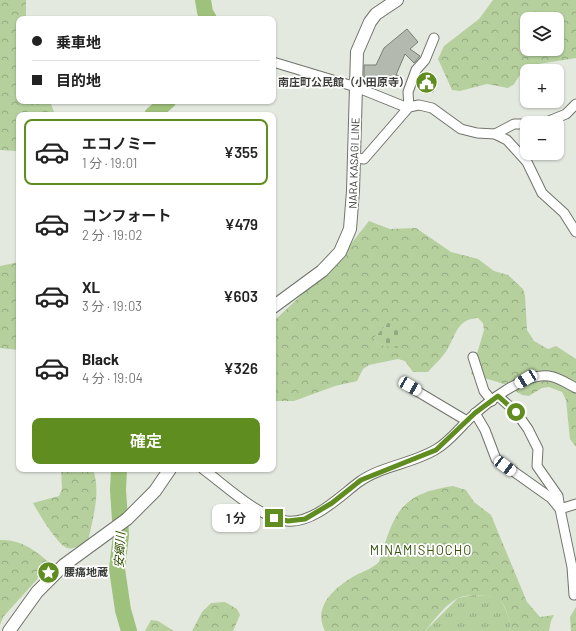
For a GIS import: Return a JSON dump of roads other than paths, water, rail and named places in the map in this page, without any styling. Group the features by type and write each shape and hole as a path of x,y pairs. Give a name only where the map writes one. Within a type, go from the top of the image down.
{"main road":[{"name":"NARA KASAGI LINE","path":"276,305 322,271 340,252 350,229 357,52 370,22 382,6 397,0"},
{"path":"9,631 37,592 64,565 120,524 155,491 168,472"}],"street":[{"path":"354,158 364,159 409,107 408,92 410,85 416,70 426,60 434,38"},
{"path":"276,63 356,87 409,107 419,105 432,108 461,129 477,133 494,134 507,140 526,162 542,193 564,213 576,232"},
{"path":"561,116 566,114 576,104"},
{"path":"494,134 514,124 520,124"},
{"path":"473,358 484,391 516,412 528,429 538,450 537,466 558,496 572,567 574,595"},
{"path":"206,472 256,508 274,518 288,521 305,519 332,503 361,480 436,450 475,413 495,398 526,379 548,376 576,388"},
{"path":"410,386 467,421"},
{"path":"475,413 485,430 496,459 551,498 560,509"},
{"path":"560,509 576,504"}],"waterway":[{"name":"安郷川","path":"203,0 207,16"},
{"name":"安郷川","path":"155,112 165,104"},
{"name":"安郷川","path":"119,472 118,490 121,535 117,569 123,610 129,631"}],"place":[{"name":"南庄町公民館（小田原寺）","path":"426,82"},
{"name":"腰痛地蔵","path":"48,572"}],"district":[{"name":"MINAMISHOCHO","path":"421,550"}]}
